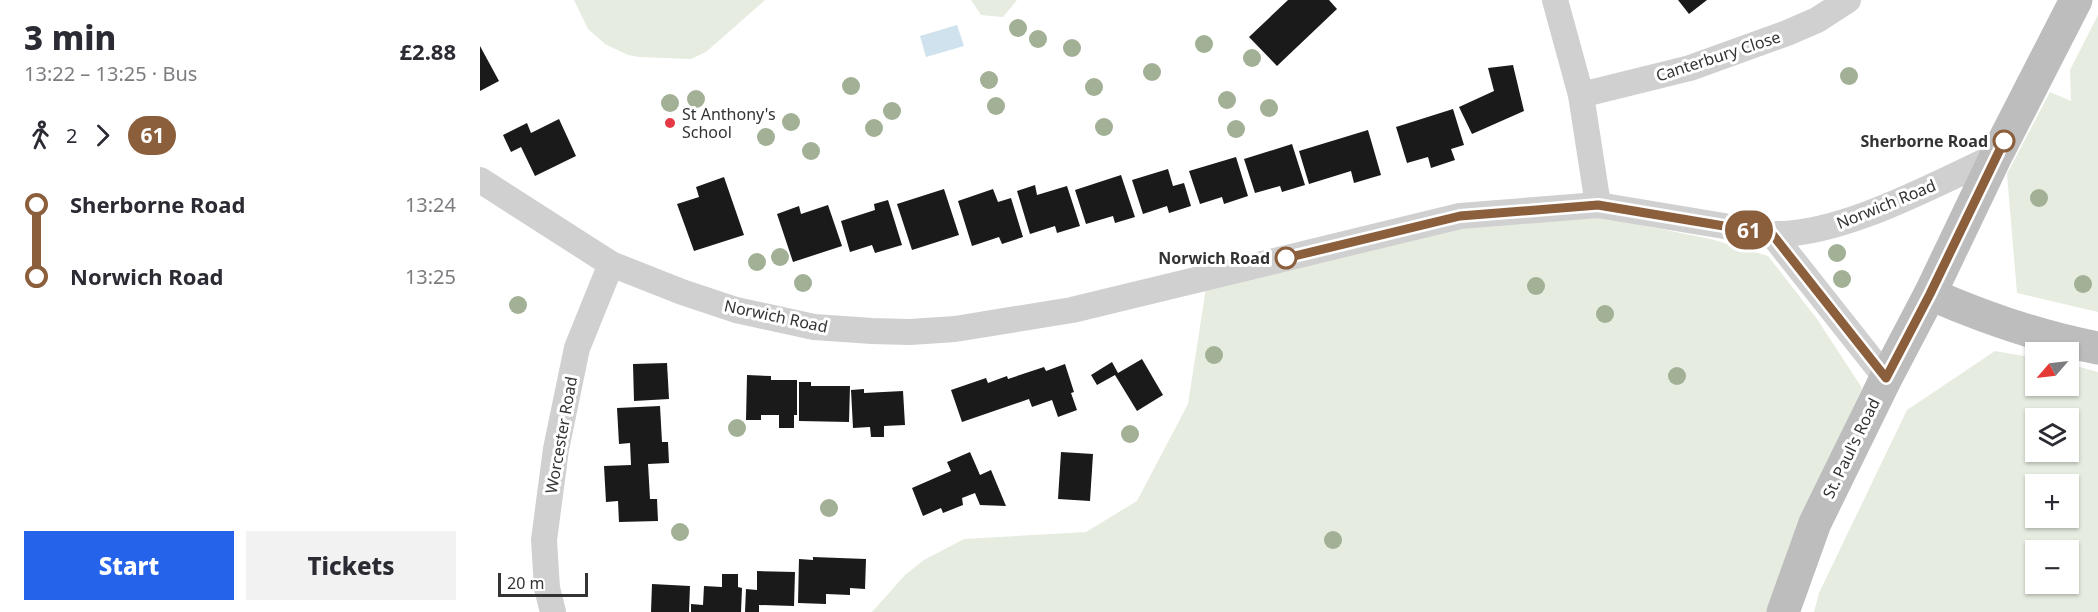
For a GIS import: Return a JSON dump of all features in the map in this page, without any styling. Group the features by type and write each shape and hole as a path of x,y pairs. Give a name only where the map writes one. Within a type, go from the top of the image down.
{"main road":[{"name":"St. Paul's Road","path":"1783,612 1815,523 1930,294 1996,156 2076,0"},
{"path":"1930,294 1976,314 2034,334 2098,348"}],"street":[{"path":"1555,0 1581,95 1598,205"},
{"name":"Canterbury Close","path":"1581,95 1690,68 1787,33 1817,20 1848,0"},
{"name":"Norwich Road","path":"480,180 611,264 682,292 736,310 814,327 910,332 955,329 1072,310 1460,216 1598,205 1789,235 1822,229 1893,204 1996,156"},
{"path":"1772,234 1886,378"},
{"name":"Worcester Road","path":"553,612 547,588 544,540 556,449 576,348 611,264"}],"shaded area":[{"path":"574,0 765,0 706,52 691,59 639,57 628,55 605,44 588,29"},
{"path":"971,0 1017,0 1003,17 981,15"},
{"path":"2098,15 2098,312 2017,293 2007,174 2050,92 2071,101 2070,70"},
{"path":"1595,216 1711,239 1768,256 1817,319 1862,388 1802,517 1774,612 872,612 905,575 924,560 964,539 1086,532 1137,501 1188,404 1206,288 1462,228"},
{"path":"1995,351 2025,356 2025,396 2079,396 2079,367 2098,372 2098,612 1814,612 1819,593 1907,410"}],"water":[{"path":"957,25 964,46 926,57 920,36"}],"building":[{"path":"1288,0 1329,0 1337,9 1277,66 1249,37"},
{"path":"1678,0 1707,0 1689,14"},
{"path":"480,46 499,81 480,91"},
{"path":"1513,65 1524,111 1472,134 1459,107 1494,91 1488,68"},
{"path":"1453,109 1464,145 1451,149 1455,160 1431,168 1428,157 1407,163 1396,127"},
{"path":"559,119 576,156 535,176 521,147 511,152 503,135 527,123 531,133"},
{"path":"1368,130 1381,175 1354,183 1351,171 1309,184 1299,151"},
{"path":"1292,144 1305,185 1282,192 1280,186 1255,193 1244,159"},
{"path":"1236,157 1248,196 1224,204 1222,197 1200,204 1189,171"},
{"path":"1168,169 1173,186 1184,183 1191,206 1169,213 1167,206 1143,214 1132,180"},
{"path":"1121,175 1135,217 1115,223 1113,216 1086,224 1075,190"},
{"path":"724,177 744,235 694,251 677,204 699,197 696,187"},
{"path":"1035,185 1037,195 1067,186 1080,226 1057,233 1055,226 1030,234 1017,191"},
{"path":"944,189 959,235 912,250 897,204"},
{"path":"993,189 998,202 1011,198 1023,237 1002,244 999,237 972,246 958,201"},
{"path":"888,200 902,245 875,253 872,245 850,252 841,221 875,210 874,204"},
{"path":"828,205 842,246 793,262 777,214 799,206 801,214"},
{"path":"1142,359 1163,395 1137,411 1115,375 1097,385 1091,375 1112,362 1118,373"},
{"path":"667,363 669,399 634,401 633,364"},
{"path":"1065,364 1077,410 1058,417 1052,400 1032,407 1029,399 962,422 951,390 986,378 988,383 1044,367 1046,371"},
{"path":"747,375 771,376 771,380 797,380 797,415 794,415 794,428 779,428 779,415 761,415 761,420 746,420"},
{"path":"799,382 811,382 811,386 850,386 849,422 799,421"},
{"path":"864,389 864,393 903,391 905,425 884,426 884,437 871,437 870,427 853,428 851,390"},
{"path":"660,406 662,442 668,442 669,463 648,464 650,499 657,499 658,521 619,522 618,501 606,502 604,466 631,465 630,443 619,444 617,408"},
{"path":"970,452 980,475 991,470 1006,506 980,505 975,493 962,498 963,505 943,513 941,508 923,516 912,488 951,471 947,462"},
{"path":"1061,452 1093,454 1090,501 1058,499"},
{"path":"813,557 866,559 865,589 850,588 850,595 826,594 826,604 798,603 799,559 813,560"},
{"path":"757,571 795,572 794,606 759,605 759,612 745,612 746,589 757,590"},
{"path":"722,574 738,574 738,587 742,588 741,612 691,612 691,604 703,605 704,586 722,587"},
{"path":"652,584 690,586 689,612 651,612"}],"bus line":[{"name":"61","path":"1286,258 1460,216 1598,205 1772,234 1886,378 1930,294 2004,141"}],"place":[{"name":"St Anthony's School","path":"670,123"},
{"name":"Sherborne Road","path":"2004,141"},
{"name":"Norwich Road","path":"1286,258"}]}
